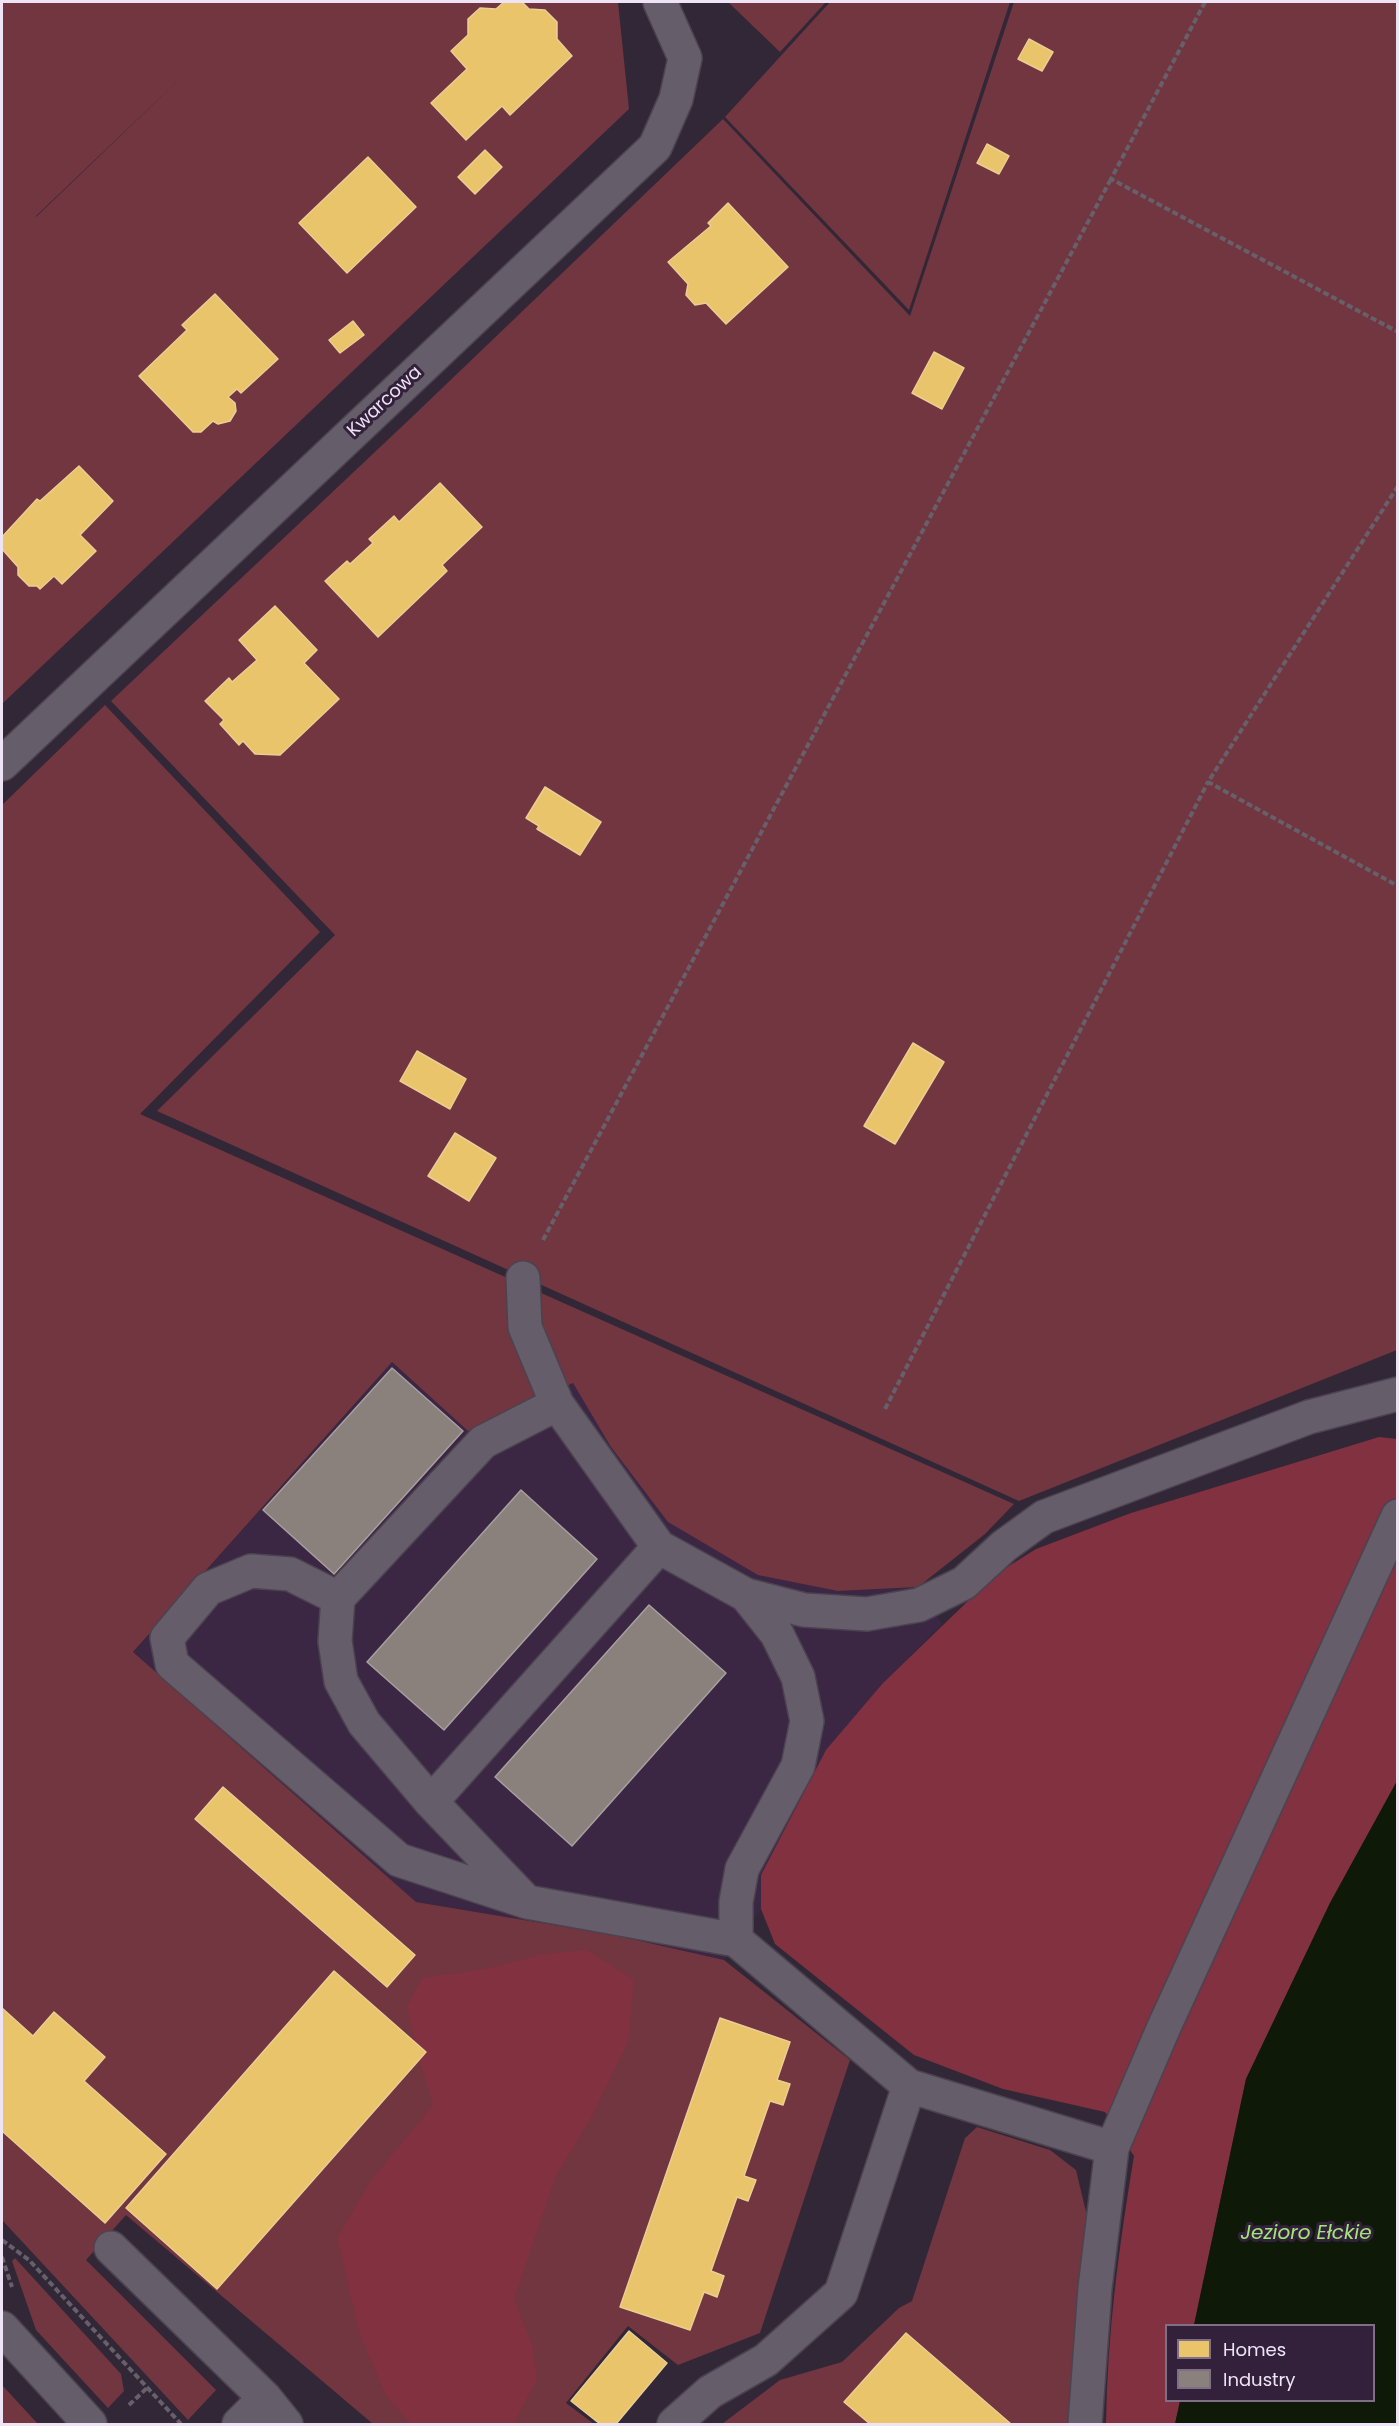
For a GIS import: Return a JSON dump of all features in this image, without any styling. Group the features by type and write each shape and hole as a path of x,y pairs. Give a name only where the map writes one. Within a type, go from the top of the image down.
{"street":[{"name":"Kwarcowa","path":"2,764 655,147 676,99 685,58 660,2"},
{"path":"523,1278 525,1328 557,1404 659,1547 746,1595 804,1610 867,1614 919,1605 964,1583 1004,1546 1044,1517 1309,1417 1398,1394"},
{"path":"527,1902 431,1802 364,1723 341,1681 335,1641 338,1598 483,1442 557,1404"},
{"path":"1085,2424 1095,2288 1112,2148 1164,2027 1398,1516"},
{"path":"431,1802 659,1547"},
{"path":"338,1598 290,1574 251,1571 208,1589 182,1616 167,1638 172,1664 399,1860 527,1902 736,1940 909,2086 1112,2148"},
{"path":"736,1940 736,1902 742,1869 798,1766 807,1722 798,1677 777,1634 746,1595"},
{"path":"674,2424 710,2392 766,2360 841,2293 909,2086"},
{"path":"111,2248 266,2398 286,2424"},
{"path":"2,2328 90,2424"},
{"path":"239,2424 266,2398"}],"path":[{"path":"523,1278 1205,2"},
{"path":"1111,179 1398,332"},
{"path":"885,1409 1208,782 1398,486"},
{"path":"1208,782 1398,886"},
{"path":"2,2240 29,2260 181,2424"}],"shaded area":[{"path":"2,2 618,2 629,109 2,704","holes":["189,70 36,217 36,216"]},
{"path":"728,2 826,2 780,52"},
{"path":"830,2 1010,2 909,310 725,117"},
{"path":"1014,2 1397,2 1397,1350 1019,1501 157,1111 335,935 111,701 723,119 910,316"},
{"path":"105,705 320,932 140,1114 1014,1504 985,1534 918,1587 838,1591 758,1575 668,1522 611,1447 573,1383 468,1431 392,1362 133,1652 416,1902 614,1935 724,1960 850,2060 760,2333 678,2365 628,2326 566,2403 594,2424 373,2424 126,2215 86,2260 216,2390 188,2420 2,2220 2,805"},
{"path":"392,1362 468,1431 573,1383 838,1591 918,1587 942,1624 883,1683 761,1875 761,1909 724,1960 614,1935 416,1902 133,1653"},
{"path":"1379,1437 1397,1439 1397,1781 1330,1903 1246,2079 1194,2324 1165,2324 1165,2402 1180,2402 1175,2424 1106,2424 1115,2290 1134,2156 1105,2112 1003,2089 914,2055 775,1944 761,1909 761,1875 826,1750 883,1683 996,1574 1036,1549 1131,1513"},
{"path":"587,1950 634,1980 628,2042 591,2118 556,2176 514,2299 532,2344 537,2379 514,2424 411,2424 386,2396 359,2332 337,2238 369,2183 433,2105 416,2049 407,2006 422,1978 489,1968 542,1954"},
{"path":"977,2127 1050,2150 1076,2170 1087,2216 1072,2424 722,2424 780,2380 842,2362 899,2308 912,2301 965,2138"},
{"path":"15,2258 121,2374 124,2391 108,2408 36,2330 12,2261"},
{"path":"2,2385 38,2424 2,2424"}],"water":[{"name":"Jezioro Ełckie","path":"1397,1781 1397,2424 1175,2424 1180,2402 1375,2402 1375,2324 1194,2324 1246,2079 1330,1903"}],"building: Homes":[{"path":"504,2 522,2 529,9 545,10 557,22 557,39 572,56 510,115 502,106 466,140 431,103 467,69 451,51 468,35 468,19 480,8 496,9"},
{"path":"1029,39 1053,52 1042,71 1018,59"},
{"path":"987,144 1009,156 999,174 977,163"},
{"path":"485,150 502,167 475,194 458,177"},
{"path":"368,157 416,207 347,273 299,223"},
{"path":"728,203 788,267 726,324 706,303 695,305 686,295 688,284 668,262 711,226 708,223"},
{"path":"215,294 278,359 241,393 237,389 228,397 235,403 236,411 230,421 218,424 213,421 201,432 193,432 139,376 187,330 182,325"},
{"path":"353,321 364,335 340,353 329,340"},
{"path":"934,352 964,368 942,409 912,393"},
{"path":"79,466 113,501 80,535 96,551 62,584 54,576 40,589 37,586 29,586 18,575 18,567 2,549 2,537 37,499 40,501"},
{"path":"440,483 482,527 442,565 447,571 378,637 325,581 347,561 350,564 373,543 369,539 394,516 399,522"},
{"path":"275,606 317,650 304,663 339,699 280,755 255,754 243,741 239,745 220,724 224,720 205,701 229,678 232,682 257,660 239,640"},
{"path":"545,787 601,822 580,855 537,829 539,826 526,818"},
{"path":"913,1043 944,1062 895,1144 864,1126"},
{"path":"417,1051 466,1079 450,1109 400,1081"},
{"path":"455,1133 496,1158 469,1201 428,1176"},
{"path":"223,1787 415,1955 387,1987 195,1819"},
{"path":"334,1971 426,2052 217,2289 126,2208"},
{"path":"2,2008 33,2036 54,2012 105,2057 84,2081 166,2154 105,2223 2,2131"},
{"path":"720,2018 790,2042 777,2080 790,2084 783,2105 770,2101 744,2176 756,2180 748,2201 737,2197 711,2271 724,2276 717,2297 704,2292 690,2330 620,2307"},
{"path":"629,2331 667,2363 616,2424 600,2424 571,2401"},
{"path":"906,2333 1011,2424 870,2424 844,2402"}],"building: Industry":[{"path":"392,1368 463,1431 334,1574 263,1510"},
{"path":"521,1490 597,1559 444,1730 367,1662"},
{"path":"649,1605 726,1673 572,1846 495,1777"}]}
